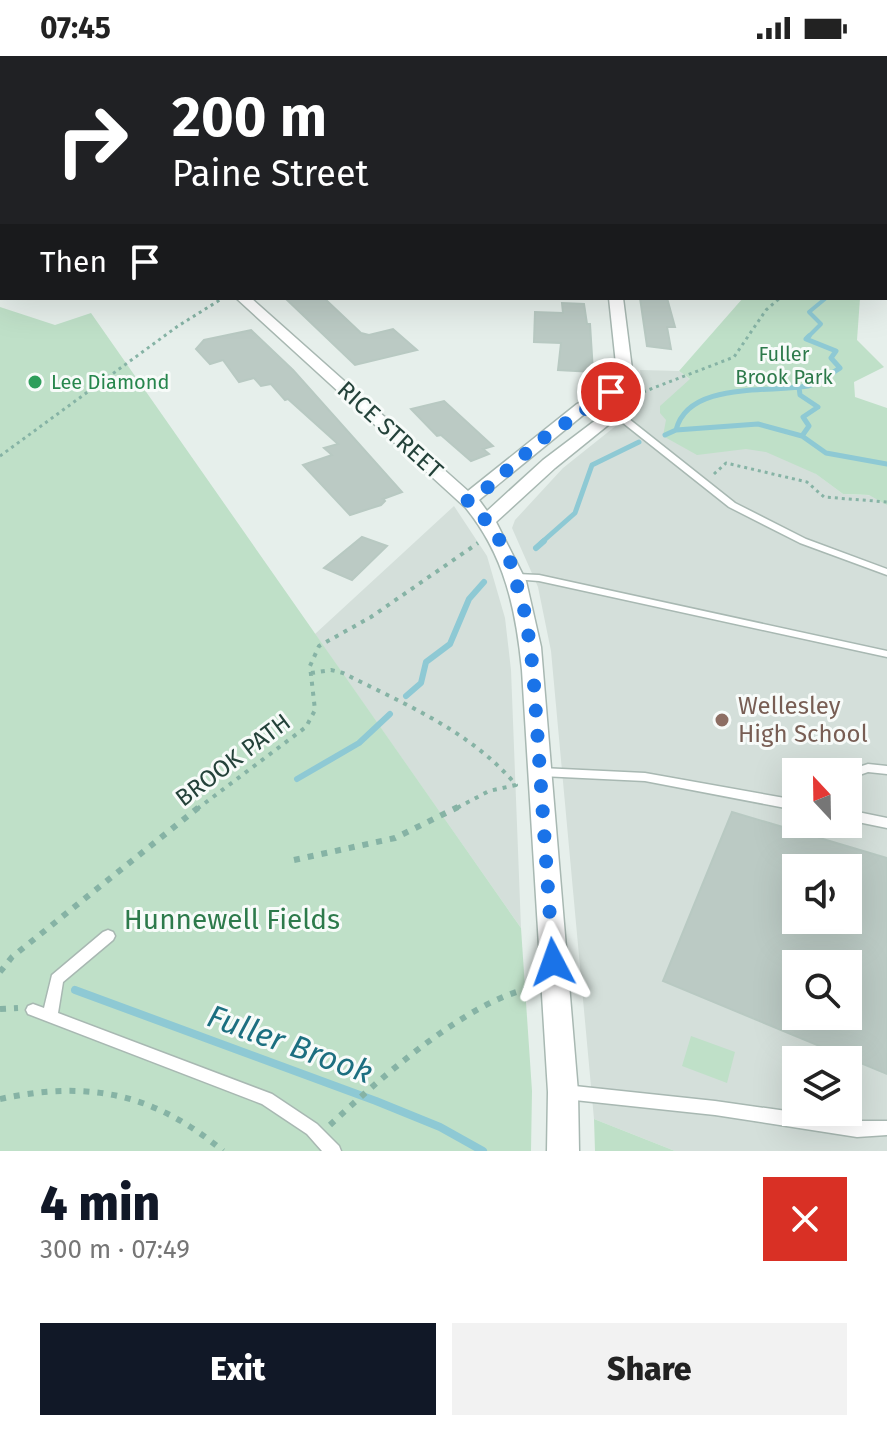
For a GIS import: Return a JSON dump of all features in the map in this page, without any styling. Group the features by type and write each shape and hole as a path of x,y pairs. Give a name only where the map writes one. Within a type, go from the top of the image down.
{"street":[{"name":"RICE STREET","path":"245,300 467,500 486,530 508,554 517,577 531,652 563,1092 563,1151"},
{"path":"486,530 549,464 616,413 626,385 616,300"},
{"path":"467,500 488,487 551,433 605,395 626,385"}],"lane":[{"path":"616,413 707,488 739,509 803,541 887,572"},
{"path":"517,577 539,578 887,654"},
{"path":"862,770 887,770"},
{"path":"539,772 645,777 782,802"},
{"path":"862,818 887,823"},
{"path":"50,1016 57,979 108,936"},
{"path":"33,1010 267,1099 312,1129 333,1151"},
{"path":"563,1092 715,1108 857,1129 887,1128"}],"path":[{"path":"0,456 178,326 220,300"},
{"path":"706,475 713,475 726,463 807,482 824,497 887,502"},
{"path":"294,860 389,840 433,822 496,788 516,785 497,760 483,749 431,719 343,673 331,670 311,673 311,659 319,646 371,617 486,530"},
{"name":"BROOK PATH","path":"0,972 12,957 251,765 306,727 315,710 311,673"},
{"path":"344,1112 390,1068 508,992 533,988"},
{"path":"0,1099 71,1089 119,1094 184,1120 223,1151"}],"shaded area":[{"name":"Wellesley High School","path":"640,370 679,371 843,494 887,496 887,1151 675,1151 594,1119 551,651 538,587 512,528 515,520 563,468 637,409 643,395"},
{"path":"454,506 487,556 505,618 511,670 521,928 315,634"}],"green space":[{"name":"Fuller Brook Park","path":"741,300 860,300 857,340 884,367 854,382 855,397 887,408 887,505 869,495 843,494 816,474 766,452 746,449 697,455 663,436 666,420 660,413 660,406 690,379 679,371"},
{"name":"Hunnewell Fields","path":"0,307 55,325 91,313 521,928 532,1091 531,1151 0,1151"},
{"path":"691,1036 735,1052 727,1083 682,1066"},
{"path":"594,1119 675,1151 595,1151"}],"building":[{"path":"287,300 326,300 361,333 369,335 393,329 417,350 355,365"},
{"path":"640,300 668,300 675,327 667,327 671,349 647,346"},
{"path":"562,303 584,304 587,324 590,324 593,372 558,370 561,343 534,342 535,312 563,313"},
{"path":"251,330 293,370 402,492 383,499 385,501 381,505 350,515 303,465 332,455 324,448 338,444 288,399 285,400 271,384 261,386 254,378 239,382 223,360 210,364 196,349 204,340"},
{"path":"444,401 493,446 483,449 489,454 471,461 441,435 437,436 411,409"},
{"path":"362,537 387,546 352,580 324,568"},
{"name":"Wellesley High School","path":"732,812 782,827 782,838 820,838 887,858 887,1074 862,1064 862,1046 820,1046 663,981"}],"waterway":[{"path":"676,430 683,414 696,403 712,396 808,386 840,368 831,358 836,351 806,339 821,324 809,312 824,300"},
{"path":"799,387 800,395 818,407 803,417 809,426 802,436"},
{"path":"676,430 758,424 802,436"},
{"path":"665,435 676,430"},
{"path":"802,436 826,453 887,464"},
{"path":"541,543 575,513 592,465 639,442"},
{"path":"536,548 544,541"},
{"path":"406,696 421,683 426,662 450,644 469,599 484,582"},
{"path":"297,779 359,743 390,714"},
{"name":"Fuller Brook","path":"75,990 376,1101 440,1127 483,1151"}],"place":[{"name":"Lee Diamond","path":"35,382"},
{"name":"Wellesley High School","path":"722,720"}],"route":[{"path":"553,962 533,670 526,617 508,554 490,525 467,500 488,487 541,440 611,392"}]}
